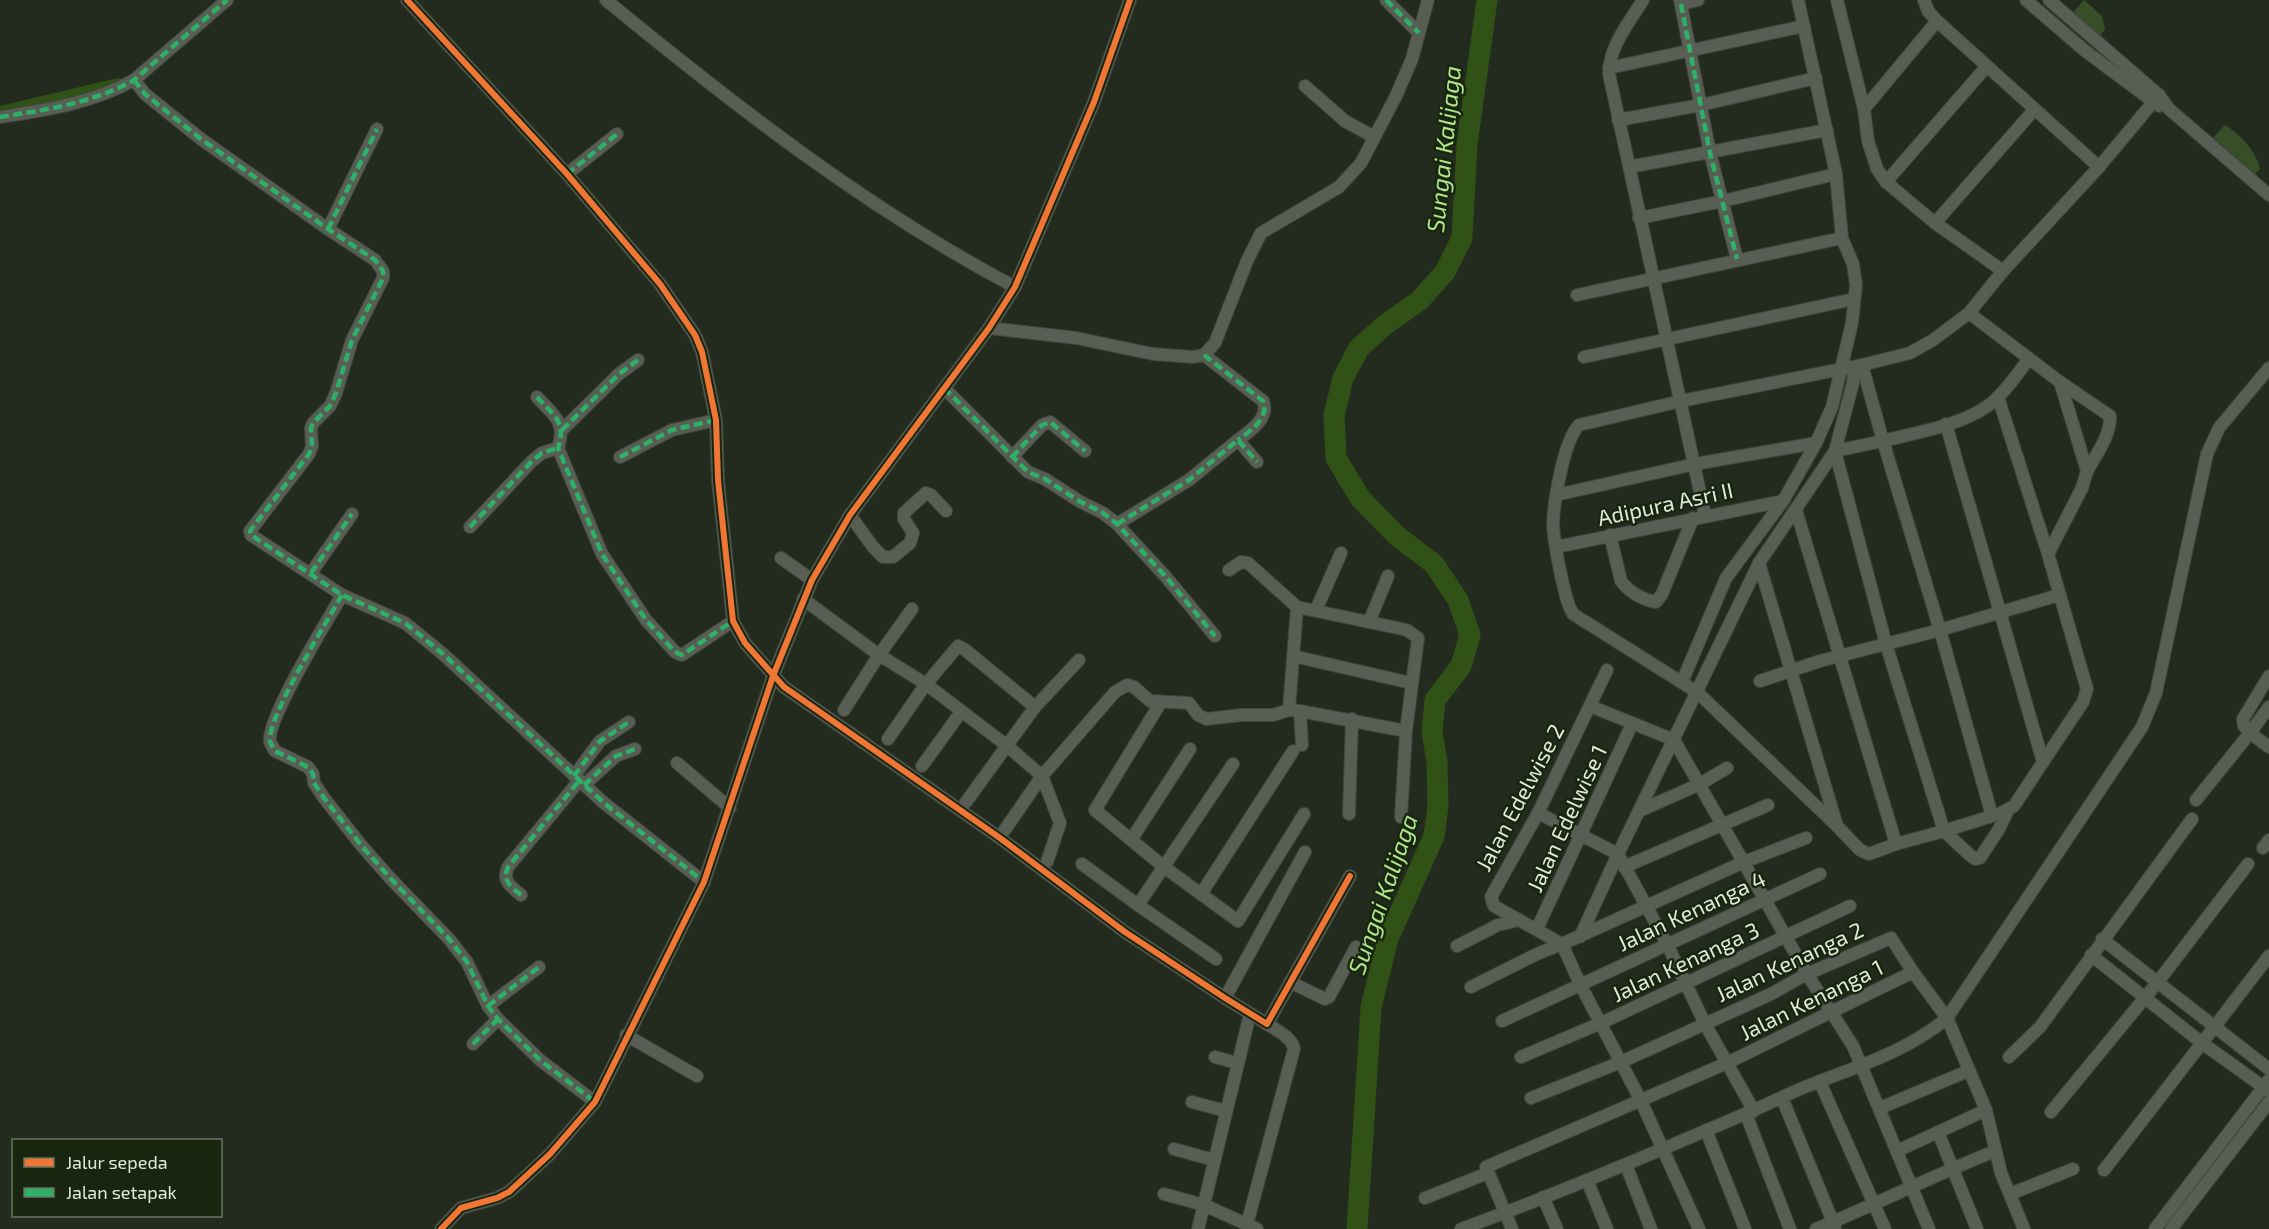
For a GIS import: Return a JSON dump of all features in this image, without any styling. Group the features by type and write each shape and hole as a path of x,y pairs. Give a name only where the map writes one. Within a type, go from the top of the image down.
{"street":[{"path":"0,117 76,104 113,91 134,80 227,0"},
{"path":"407,0 567,174 660,284 695,335 702,352 716,420 718,480 733,621 745,643 773,676 784,687 984,827 1125,932 1267,1024 1293,1044 1294,1049 1252,1226 1204,1205 1164,1194"},
{"path":"606,0 670,53 807,156 955,256 1015,287"},
{"path":"441,1229 461,1208 497,1198 509,1192 549,1154 595,1102 626,1035 704,882 773,676 812,580 850,515 989,328 1015,287 1094,102 1130,0"},
{"path":"1386,0 1419,33"},
{"path":"989,328 1076,338 1153,354 1193,357 1204,355 1215,343 1247,261 1261,233 1339,187 1361,163 1412,59 1428,0"},
{"path":"1610,535 1621,581 1625,587 1641,597 1656,602 1699,517 1695,464 1639,218 1609,68 1614,49 1643,0"},
{"path":"1698,0 1681,2 1710,153 1737,259"},
{"path":"1580,937 1759,564 1836,451 1853,383 1852,323 1856,285 1853,264 1842,238 1836,174 1798,0"},
{"path":"1837,0 1863,109 1868,141 1877,169 1886,182 1935,223 2002,271"},
{"path":"1924,0 1928,11 1936,21 2099,167"},
{"path":"2026,0 2084,50 2169,109 2269,195"},
{"path":"2049,0 2156,99"},
{"path":"1863,109 1936,21"},
{"path":"1609,68 1804,26"},
{"path":"1886,182 1987,66"},
{"path":"1618,120 1701,105 1816,78"},
{"path":"134,80 145,94 201,139 381,265 383,271 383,278 352,340 336,393 330,406 311,428 312,447 309,454 250,532 252,536 342,595 401,621 429,641 579,781 704,882"},
{"path":"1305,86 1345,121 1374,137"},
{"path":"2007,812 1869,854 1864,853 1697,692 1573,614 1569,606 1556,547 1553,525 1556,495 1570,439 1577,426 1681,401 1852,367 1910,353 1934,340 1969,313 2002,271 2099,167 2156,99"},
{"path":"1935,223 2034,110"},
{"path":"328,229 377,129"},
{"path":"1629,167 1827,130"},
{"path":"567,174 617,134"},
{"path":"1639,218 1836,174"},
{"path":"1577,295 1842,238"},
{"path":"1584,357 1854,299"},
{"path":"1969,313 2060,382 2110,416 2107,434 2048,554"},
{"path":"1117,524 1189,480 1263,418 1266,406 1263,401 1204,355"},
{"path":"1836,451 1883,441 1977,413 1998,397 2030,359"},
{"path":"638,360 619,374 562,430 558,448 602,554 646,620 675,652 682,656 733,621"},
{"path":"1852,367 1883,441 1940,630 1992,816"},
{"path":"1682,682 1726,578 1783,501 1816,443 1852,367"},
{"path":"1461,1229 1626,1165 1862,1065 1911,1042 1947,1018 2142,727 2156,693 2207,454 2219,428 2269,368"},
{"path":"2060,382 2087,471"},
{"path":"944,388 1028,472 1045,479 1103,513 1117,524 1166,577 1215,636"},
{"path":"537,397 554,413 562,430"},
{"path":"1836,451 1886,645 1944,831 1971,856 1975,859 1980,858 1999,830 2007,812 2022,796 2087,694 2087,686 2048,554 1998,397"},
{"path":"620,457 672,430 716,420"},
{"path":"1012,457 1042,425 1050,422 1085,451"},
{"path":"1946,424 2043,762"},
{"path":"1238,440 1257,462"},
{"path":"1556,495 1695,464 1816,443"},
{"path":"470,528 531,461 542,453 558,448"},
{"path":"850,515 879,554 887,558 893,557 910,543 913,533 904,519 904,513 926,493 931,495 946,511"},
{"name":"Adipura Asri II","path":"1556,547 1783,501"},
{"path":"1796,510 1896,844"},
{"path":"310,573 352,514"},
{"path":"1316,610 1341,553"},
{"path":"781,558 812,580"},
{"path":"1229,570 1241,562 1248,563 1297,607 1407,630 1418,638 1406,730 1401,817"},
{"path":"1759,564 1837,826"},
{"path":"1369,622 1388,576"},
{"path":"342,595 273,722 270,742 275,751 308,767 313,774 314,783 324,798 361,844 390,878 450,939 467,962 488,1006 498,1019 540,1060 595,1102"},
{"path":"1760,681 1840,656 2059,595"},
{"path":"803,599 879,655 926,684 1006,745 1042,776 1060,823 1047,862"},
{"path":"1201,894 1297,748 1293,656 1297,607"},
{"path":"844,710 912,609"},
{"path":"888,740 926,684 958,646 964,648 1035,707"},
{"path":"1293,656 1411,683"},
{"path":"966,802 1035,707 1079,660"},
{"name":"Jalan Edelwise 2","path":"1562,944 1494,906 1491,897 1538,813 1607,670"},
{"path":"2269,676 2243,719 2244,726 2250,733 2269,747"},
{"path":"1004,831 1042,776 1121,687 1127,684 1150,700 1189,703 1198,715 1206,719 1242,715 1273,716 1295,710 1406,730"},
{"path":"1161,702 1095,810 1164,867 1238,921 1304,814"},
{"path":"1590,706 1674,740 1807,974 1862,1065 1929,1229"},
{"path":"2196,800 2269,707"},
{"path":"922,766 961,712"},
{"path":"1350,814 1352,719"},
{"path":"521,895 507,884 504,875 508,867 579,781 600,741 629,722"},
{"name":"Jalan Edelwise 1","path":"1537,929 1632,724"},
{"path":"579,781 616,756 635,749"},
{"path":"1131,840 1191,749"},
{"path":"677,763 730,808"},
{"path":"1138,905 1233,764"},
{"path":"1639,811 1700,784 1727,768"},
{"path":"1624,867 1768,805"},
{"path":"1538,813 1618,854 1687,983 1750,1112 1790,1229"},
{"path":"2009,1057 2040,1027 2102,939 2192,819"},
{"path":"1472,987 1537,954 1580,937 1744,862 1806,838"},
{"path":"1225,998 1305,852"},
{"path":"1082,864 1216,959"},
{"path":"2051,1112 2157,983 2248,864"},
{"name":"Jalan Kenanga 4","path":"1502,1021 1820,874"},
{"path":"1267,1024 1350,876"},
{"name":"Jalan Kenanga 3","path":"1521,1057 1601,1023 1850,906"},
{"path":"1457,946 1498,925 1519,920"},
{"name":"Jalan Kenanga 2","path":"1530,1098 1622,1062 1771,994 1807,974 1891,938 1913,972"},
{"path":"2102,939 2269,1069"},
{"path":"1562,944 1664,1148 1699,1229"},
{"path":"1290,982 1324,999 1329,997 1356,947"},
{"path":"2091,955 2202,1043 2267,1086 2155,1229"},
{"path":"2104,1170 2269,956"},
{"path":"488,1006 539,967"},
{"path":"1913,972 1947,1018 1986,1110 2001,1173 2024,1229"},
{"name":"Jalan Kenanga 1","path":"1488,1173 1485,1167 1494,1162 1727,1063 1913,972"},
{"path":"1198,1229 1250,1014"},
{"path":"473,1044 498,1019"},
{"path":"626,1035 697,1076"},
{"path":"1215,1057 1237,1063"},
{"path":"1880,1108 1968,1071"},
{"path":"1820,1082 1885,1229"},
{"path":"1782,1098 1834,1225"},
{"path":"1192,1102 1226,1111"},
{"path":"2171,1229 2269,1102"},
{"path":"1897,1151 1986,1110"},
{"path":"1706,1130 1745,1229"},
{"path":"1938,1132 1977,1229"},
{"path":"1174,1149 1214,1160"},
{"path":"1816,1229 1834,1225 1875,1204 1995,1151"},
{"path":"1626,1165 1651,1229"},
{"path":"2010,1194 2073,1169"},
{"path":"1425,1198 1488,1173 1512,1229"},
{"path":"1587,1180 1607,1229"},
{"path":"1543,1197 1557,1229"}],"green space":[{"path":"2084,0 2102,16 2105,29 2098,38 2071,15"},
{"path":"2225,125 2242,138 2255,156 2260,169 2254,175 2213,138"}],"waterway":[{"name":"Sungai Kalijaga","path":"1357,1229 1371,1007 1388,939 1434,836 1438,806 1437,762 1432,732 1435,700 1461,666 1470,635 1458,600 1434,564 1397,536 1360,498 1336,458 1334,415 1343,378 1359,348 1386,324 1419,301 1445,272 1462,238 1467,145 1487,0"},
{"path":"1,112 118,84"}],"marked path":[{"path":"0,117 86,100 134,80 227,0"},
{"path":"1386,0 1419,33"},
{"path":"1681,4 1710,153 1737,259"},
{"path":"134,80 145,94 201,139 375,260 383,271 383,278 352,340 336,393 330,406 313,423 312,446 309,454 250,531 251,535 342,595 405,623 443,654 604,803 704,882"},
{"path":"328,229 377,129"},
{"path":"567,174 617,134"},
{"path":"1204,355 1263,401 1264,413 1258,424 1238,440"},
{"path":"562,430 619,374 638,360"},
{"path":"944,388 1028,472 1045,479 1103,513 1117,524 1166,577 1215,636"},
{"path":"537,397 560,425 558,448 602,554 646,620 675,652 682,655 733,621"},
{"path":"620,457 672,430 716,420"},
{"path":"1012,457 1042,425 1050,422 1085,451"},
{"path":"1117,524 1189,480 1238,440 1257,462"},
{"path":"470,527 532,461 542,453 558,448"},
{"path":"311,573 352,514"},
{"path":"342,595 287,692 271,730 270,742 275,751 308,767 313,774 314,783 324,798 361,845 449,939 467,962 488,1006 498,1019 540,1060 595,1102"},
{"path":"574,776 600,741 629,722"},
{"path":"584,785 616,756 635,749"},
{"path":"521,895 510,886 507,880 508,867 579,781"},
{"path":"488,1006 539,967"},
{"path":"473,1044 498,1019"}],"cycle path":[{"path":"407,0 567,174 660,284 695,335 702,352 716,420 718,480 733,621 745,643 784,687 1000,838 1125,932 1267,1024 1350,876"},
{"path":"441,1229 461,1208 497,1198 509,1192 550,1154 595,1102 704,882 773,676 812,580 850,515 989,328 1015,287 1094,102 1130,0"}]}
